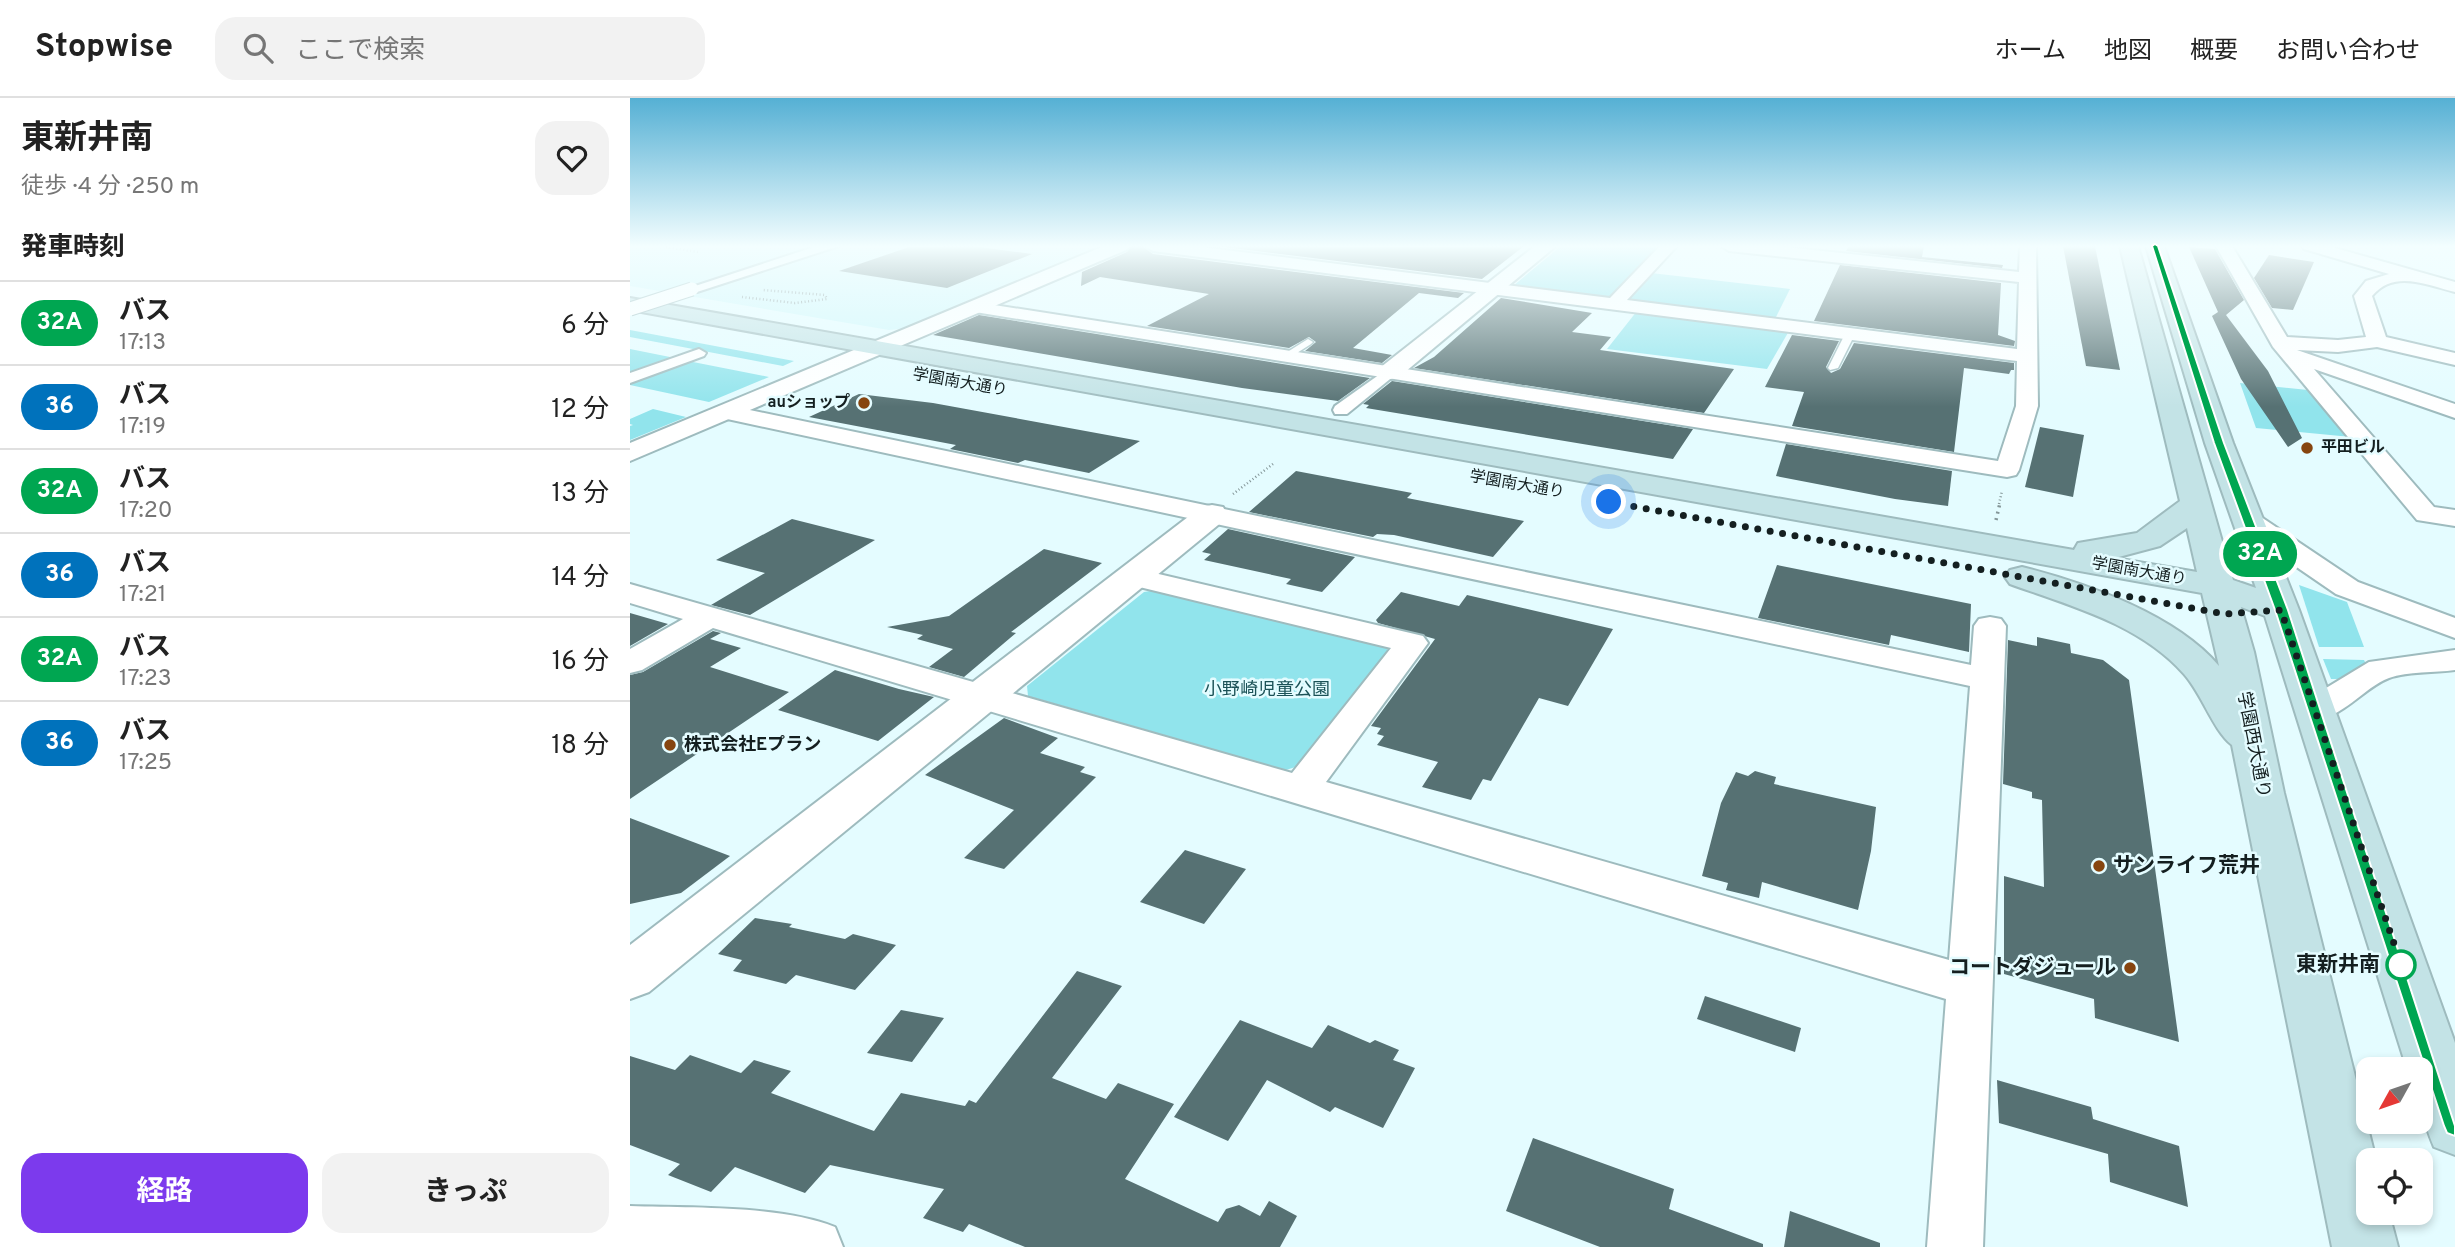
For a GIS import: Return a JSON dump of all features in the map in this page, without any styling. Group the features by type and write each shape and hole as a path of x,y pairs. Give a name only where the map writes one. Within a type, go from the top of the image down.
{"main road":[{"name":"学園西大通り","path":"2143,300 2221,600 2365,1247"},
{"path":"2172,300 2219,443 2281,610 2455,1125"},
{"name":"学園南大通り","path":"630,304 879,347 2024,564 2281,610"},
{"name":"学園南大通り","path":"630,322 844,362 2024,564"},
{"path":"2024,564 2094,550 2141,545 2173,525 2196,503"},
{"path":"2024,564 2141,624 2173,644 2198,666 2253,747"}],"street":[{"path":"630,309 659,300"},
{"path":"630,453 993,300"},
{"path":"1341,410 1471,307 1494,300 1614,304 2028,356"},
{"path":"1614,304 1618,300"},
{"path":"975,307 2007,470 2027,406 2028,300"},
{"path":"2256,300 2285,349 2426,514 2455,518"},
{"path":"2364,300 2377,341"},
{"path":"2285,349 2377,341 2455,359"},
{"path":"2285,349 2455,411"},
{"path":"630,378 699,353"},
{"path":"726,412 1218,506 1986,679"},
{"path":"630,976 1133,577 1218,506"},
{"path":"2248,521 2347,588 2455,629"},
{"path":"1133,577 1412,643 1300,789"},
{"path":"630,593 1968,986"},
{"path":"630,663 710,617"},
{"path":"1955,1247 1990,626"},
{"path":"2315,710 2381,669 2455,660"},
{"path":"630,1234 735,1238 815,1247"}],"lane":[{"path":"1833,368 1850,334"},
{"path":"1286,356 1308,342"}],"path":[{"path":"760,300 811,304 825,300"},
{"path":"1218,506 1273,464"},
{"path":"1995,524 2007,470"}],"shaded area":[{"path":"710,300 976,300 908,328 889,330"}],"green space":[{"path":"1626,300 1785,300 1774,321"},
{"path":"1637,311 1789,331 1767,369 1607,349"},
{"path":"630,330 794,361 783,366 630,337"},
{"path":"630,349 675,358 630,374"},
{"path":"688,361 769,377 709,402 630,385"},
{"path":"2240,383 2308,390 2351,437 2256,428"},
{"path":"653,409 686,417 630,440 630,426 633,425 630,424 630,419"},
{"path":"2299,585 2347,602 2364,647 2319,647"},
{"name":"小野崎児童公園","path":"1156,590 1385,644 1390,655 1308,763 1286,770 1028,696 1027,686 1144,592"},
{"path":"2323,659 2364,660 2366,664 2339,679 2331,679"}],"building":[{"path":"1198,300 1411,300 1353,348 1392,355 1382,363 1305,351 1316,342 1309,337 1289,348 1147,326"},
{"path":"1499,300 1511,300 1592,313 1572,332 1611,337 1600,350 1734,369 1704,413 1414,368 1434,357"},
{"path":"1824,300 2000,300 1998,335 2015,341 2014,346 1814,321"},
{"path":"2073,300 2106,300 2120,370 2086,366"},
{"path":"2212,300 2244,300 2226,315 2268,371 2302,438 2288,447 2241,379 2212,316 2218,312"},
{"path":"2267,300 2298,300 2293,310 2272,308"},
{"path":"979,315 1370,378 1338,401 1242,388 933,335"},
{"path":"1792,335 1839,341 1826,367 1831,373 1840,369 1854,343 2014,363 2014,370 2009,374 1964,368 1954,452 1792,426 1804,392 1765,387"},
{"path":"1392,381 1693,429 1673,459 1366,408 1369,405 1363,404"},
{"path":"859,394 933,403 1140,441 1089,473 1025,460 1018,463 950,449 956,445 809,417"},
{"path":"2040,427 2084,435 2073,497 2025,487"},
{"path":"1786,444 1952,471 1948,506 1895,499 1776,476"},
{"path":"1296,471 1412,493 1407,498 1524,521 1493,557 1394,535 1377,534 1373,537 1249,512"},
{"path":"792,519 875,540 750,615 711,605 765,573 716,560"},
{"path":"1228,529 1355,557 1322,592 1286,584 1291,579 1204,560 1211,554 1202,552"},
{"path":"1044,549 1102,563 1011,632 1016,633 964,677 929,667 953,649 917,639 923,635 887,627 949,616"},
{"path":"1777,565 1971,604 1969,652 1891,635 1889,645 1758,618"},
{"path":"1401,592 1459,606 1467,595 1613,629 1568,706 1539,698 1491,781 1483,779 1471,800 1422,787 1438,762 1377,745 1384,736 1377,734 1381,728 1371,726 1435,639 1378,623 1376,620"},
{"path":"630,613 668,624 630,646"},
{"name":"株式会社Eプラン","path":"713,631 721,633 710,639 741,648 710,667 789,692 630,799 630,675 643,672"},
{"path":"2037,637 2070,644 2071,653 2103,660 2129,680 2179,1042 2095,1018 2094,999 2004,974 2004,876 2044,887 2042,800 2032,798 2032,792 2003,784 2008,640 2037,646"},
{"path":"835,670 934,697 878,741 778,710"},
{"path":"1004,718 1058,738 1040,753 1085,767 1080,772 1096,777 1004,869 964,858 1014,810 925,775"},
{"path":"1755,771 1776,777 1774,784 1876,807 1871,851 1858,910 1762,882 1759,898 1726,890 1728,883 1702,876 1721,803 1736,772 1748,776"},
{"path":"630,818 730,856 681,893 630,904"},
{"path":"1185,850 1246,869 1204,924 1140,902"},
{"path":"755,918 792,924 789,927 845,939 853,934 896,945 855,990 796,975 786,984 733,971 742,960 718,954"},
{"path":"1077,971 1122,986 1052,1078 1106,1099 1118,1083 1174,1104 1125,1179 1218,1222 1226,1209 1239,1205 1260,1216 1269,1201 1297,1216 1280,1247 1025,1247 969,1224 963,1232 923,1218 944,1189 830,1165 805,1193 735,1167 711,1192 668,1175 680,1164 630,1145 630,1056 675,1070 690,1055 741,1073 754,1060 791,1071 771,1093 874,1131 901,1093 965,1106 969,1100 976,1103"},
{"path":"1705,996 1801,1028 1795,1052 1697,1019"},
{"path":"901,1010 944,1018 912,1062 867,1053"},
{"path":"1240,1020 1312,1048 1328,1025 1370,1043 1375,1040 1399,1050 1393,1060 1415,1068 1383,1128 1335,1107 1330,1112 1267,1080 1228,1141 1174,1117"},
{"path":"1997,1080 2091,1107 2093,1119 2179,1146 2188,1207 2110,1182 2108,1154 1999,1123"},
{"path":"1533,1138 1674,1189 1669,1209 1763,1244 1763,1247 1600,1247 1506,1211"},
{"path":"1790,1211 1880,1243 1880,1247 1784,1247"}],"bus line":[{"name":"32A","path":"2172,300 2219,443 2281,610 2455,1126"}],"place":[{"name":"auショップ","path":"864,403"},
{"name":"平田ビル","path":"2307,448"},
{"name":"株式会社Eプラン","path":"670,745"},
{"name":"サンライフ荒井","path":"2099,866"},
{"name":"東新井南","path":"2401,965"},
{"name":"コートダジュール","path":"2130,968"}],"route":[{"path":"1609,502 2225,614 2281,610 2403,970 2401,965"}]}
